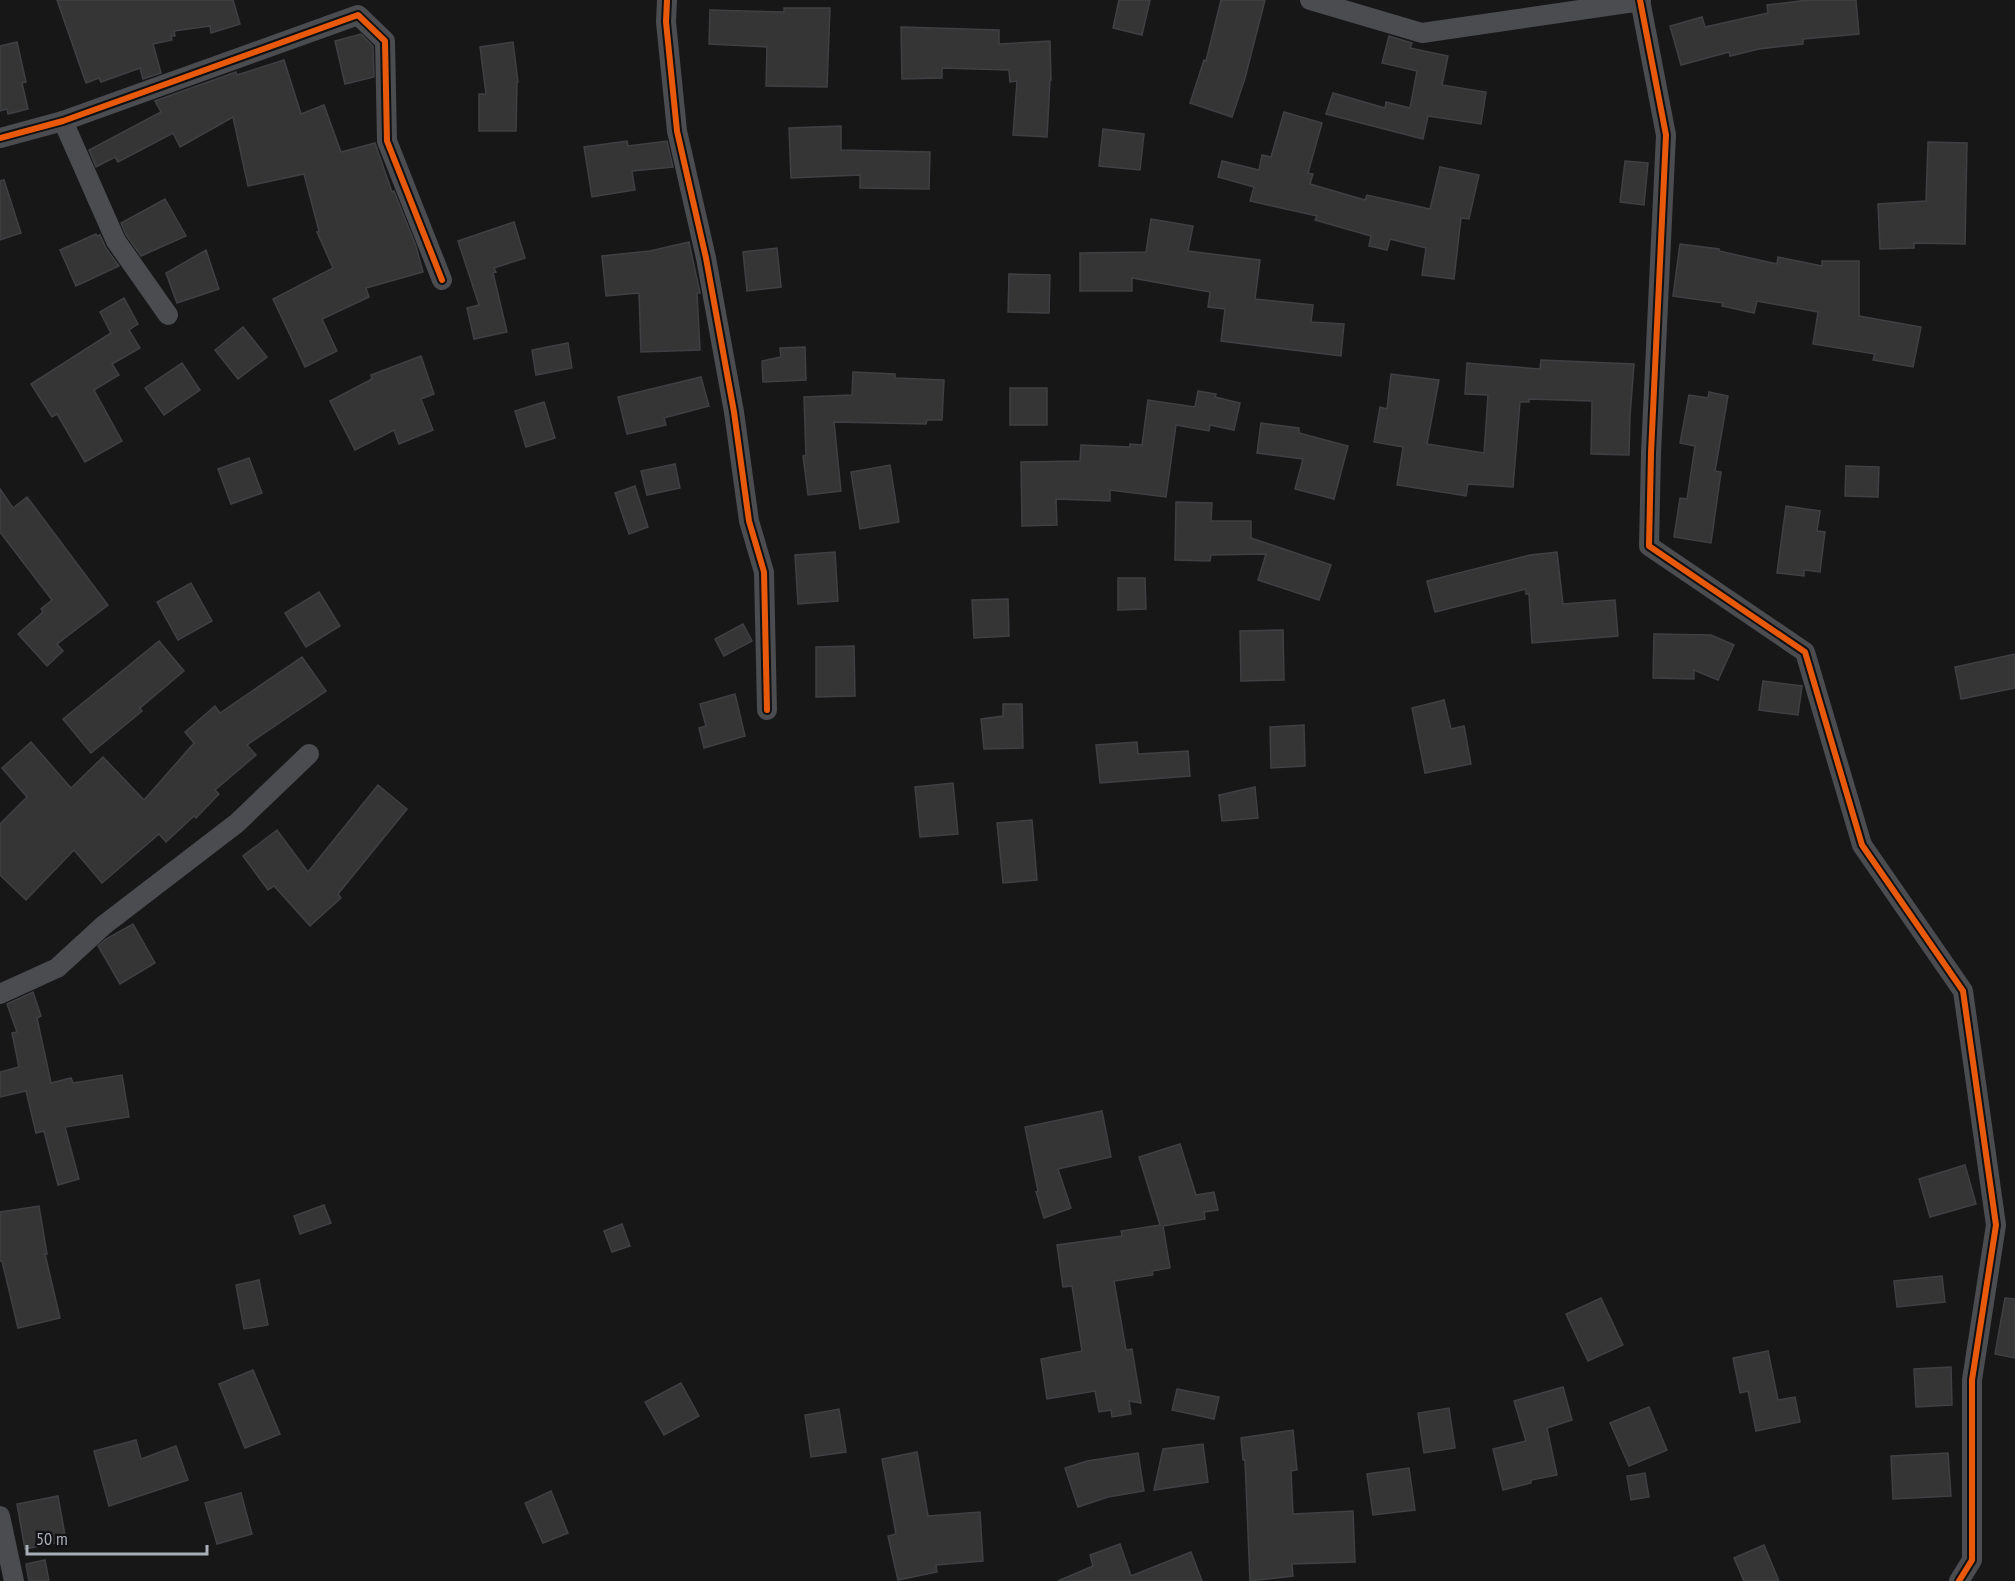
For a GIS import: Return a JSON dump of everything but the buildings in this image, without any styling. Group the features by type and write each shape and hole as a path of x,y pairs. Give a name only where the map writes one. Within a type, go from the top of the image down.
{"street":[{"path":"668,0 666,22 676,131 706,258 734,412 749,521 764,572 767,710"},
{"path":"1310,0 1422,33 1640,1 1666,135 1651,453 1649,546 1805,652 1862,845 1963,991 1996,1225 1972,1380 1972,1560 1959,1581"},
{"path":"0,138 63,121 358,15 385,41 387,141 442,280"},
{"path":"63,121 116,241 168,315"},
{"path":"0,994 57,968 104,925 237,823 309,754"},
{"path":"0,1516 14,1581"}],"cycle path":[{"path":"667,0 666,22 677,131 706,258 734,412 749,521 764,572 767,710"},
{"path":"1640,0 1666,135 1651,453 1649,546 1805,652 1862,845 1963,991 1996,1225 1972,1380 1972,1560 1959,1581"},
{"path":"0,138 63,121 358,15 385,41 387,141 442,280"}]}
